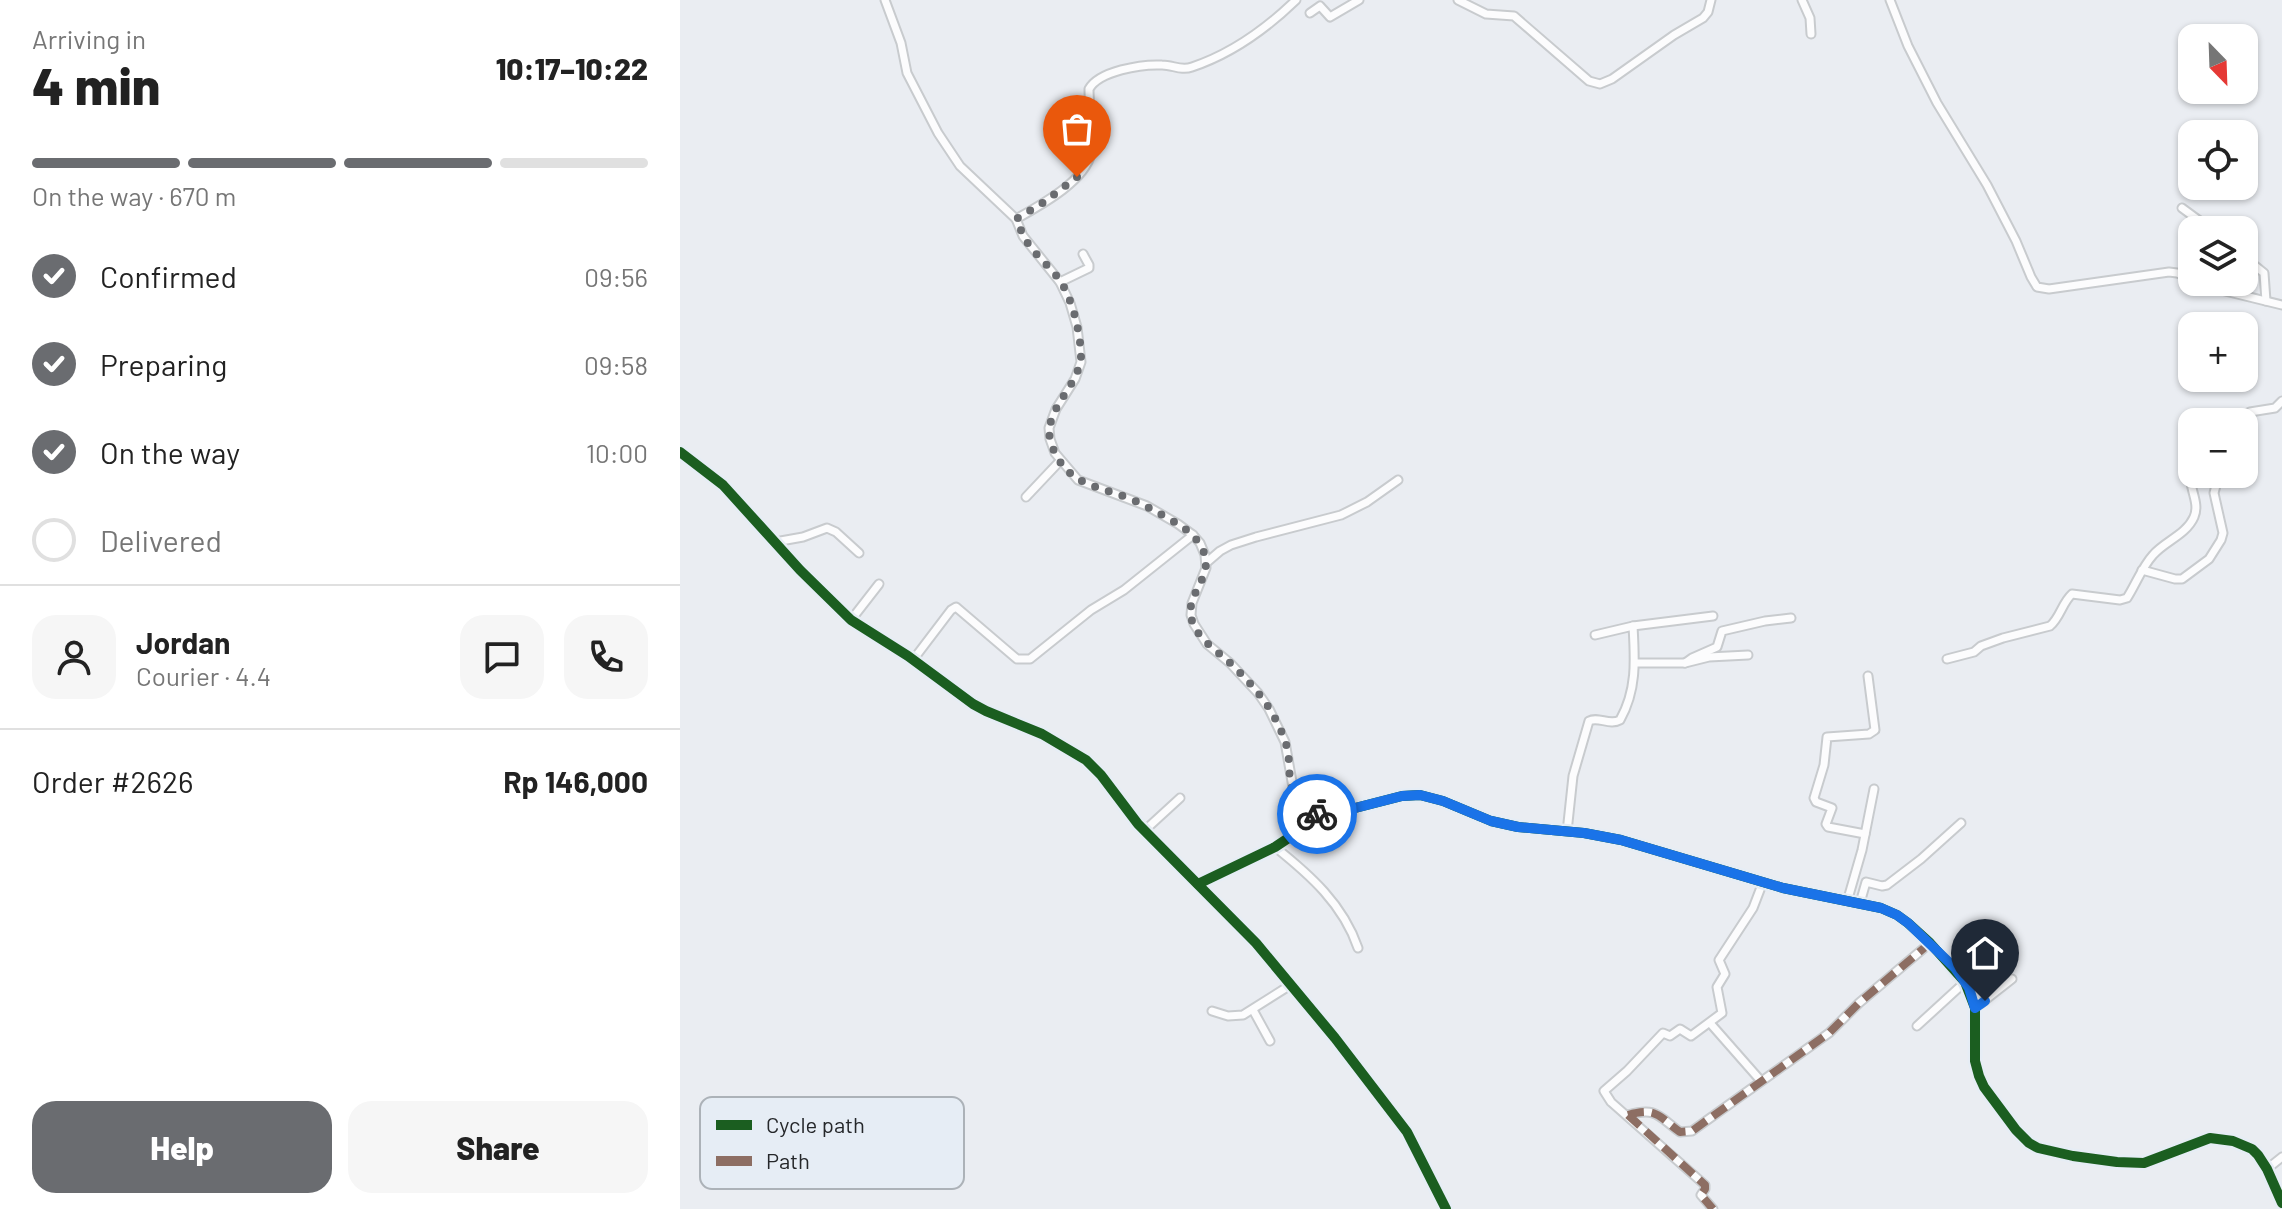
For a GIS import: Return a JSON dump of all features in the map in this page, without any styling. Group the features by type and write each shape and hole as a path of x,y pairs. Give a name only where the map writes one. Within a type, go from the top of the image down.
{"street":[{"path":"885,0 899,36 907,73 938,133 960,166 1016,219 1030,247 1060,282 1074,315 1081,353 1079,370 1056,409 1049,428 1050,439 1060,461 1078,480 1147,506 1193,535 1203,550 1206,563 1205,574 1192,603 1194,624 1207,644 1230,663 1269,709 1285,742 1294,793 1320,817"},
{"path":"1016,219 1069,184 1088,162 1091,148 1089,89 1096,79 1112,72 1148,66 1193,67 1238,45 1296,0"},
{"path":"1310,13 1320,6 1331,17 1359,0"},
{"path":"1458,0 1486,14 1514,16 1589,81 1600,84 1703,18 1711,0"},
{"path":"1802,0 1810,18 1811,34"},
{"path":"1890,0 1908,46 1937,103 1987,185 2037,287 2049,289 2169,272 2178,273"},
{"path":"2182,208 2193,216"},
{"path":"1060,282 1089,268 1083,254"},
{"path":"2258,268 2264,273 2266,301"},
{"path":"2248,296 2282,305"},
{"path":"2258,411 2275,408 2282,401"},
{"path":"680,452 723,485 851,620 986,711 1042,734 1086,760 1144,831 1256,943 1292,984 1407,1132 1446,1209"},
{"path":"1026,497 1060,461"},
{"path":"1206,563 1227,547 1349,511 1398,480"},
{"path":"1947,659 1974,652 2003,638 2050,626 2072,594 2120,600 2127,598 2154,554 2179,535 2193,519 2196,506 2191,488"},
{"path":"2142,570 2182,579 2209,559 2223,533 2215,488"},
{"path":"775,542 803,537 827,528 859,553"},
{"path":"913,660 955,607 1017,659 1030,659 1193,535"},
{"path":"851,620 879,584"},
{"path":"1595,635 1633,626 1713,616"},
{"path":"1685,663 1717,647 1720,633 1724,630 1791,618"},
{"path":"1567,832 1573,776 1589,721 1615,723 1621,719 1632,693 1635,663 1633,626"},
{"path":"1635,663 1685,663 1709,657 1748,655"},
{"path":"1865,834 1828,827 1826,824 1832,808 1816,802 1814,798 1824,765 1826,738 1831,735 1869,734 1875,730 1868,676"},
{"path":"1847,902 1874,789"},
{"path":"1198,884 1275,847 1320,817 1402,796 1420,795 1491,821 1528,829 1584,833 1621,840 1763,882 1881,908 1897,915 1930,943 1965,982 1975,1008 1975,1061 1979,1076 2016,1130 2029,1143 2073,1156 2144,1163 2201,1140 2219,1138 2252,1149 2267,1169 2282,1203"},
{"path":"1144,831 1180,798"},
{"path":"1860,903 1866,882 1887,885 1961,823"},
{"path":"1275,847 1325,892 1346,921 1358,948"},
{"path":"1713,1209 1701,1195 1705,1188 1703,1183 1604,1092 1664,1033 1670,1036 1680,1029 1691,1036 1722,1012 1717,987 1725,974 1719,960 1755,904 1763,882"},
{"path":"1628,1115 1644,1111 1657,1113 1680,1132 1689,1132 1829,1033 1859,1003 1930,943"},
{"path":"1975,1008 2012,979"},
{"path":"1917,1026 1965,982"},
{"path":"1212,1011 1238,1016 1253,1010 1292,984"},
{"path":"1253,1010 1270,1041"},
{"path":"1710,1023 1761,1081"},
{"path":"2267,1169 2282,1157"}],"marked path":[{"path":"1628,1115 1651,1113 1662,1117 1680,1132 1692,1131 1829,1033 1859,1003 1930,943"},
{"path":"1628,1115 1705,1185 1701,1195 1713,1209"}],"cycle path":[{"path":"680,452 723,485 800,570 851,620 908,656 973,704 1042,734 1086,760 1138,824 1256,943 1335,1038 1407,1132 1446,1209"},
{"path":"1198,884 1275,847 1320,817 1402,796 1420,795 1491,821 1621,840 1783,888 1881,908 1908,923 1965,982 1975,1008 1975,1061 1979,1076 2016,1130 2029,1143 2073,1156 2144,1163 2210,1138 2233,1141 2258,1155 2282,1203"}],"way so far":[{"path":"1077,177 1016,219 1030,247 1060,282 1070,303 1080,341 1079,370 1056,409 1049,428 1052,446 1060,461 1078,480 1147,506 1178,524 1200,543 1206,568 1192,603 1192,620 1207,644 1230,663 1269,709 1285,742 1295,796 1317,814"}],"route":[{"path":"1317,814 1320,817 1402,796 1420,795 1491,821 1621,840 1783,888 1881,908 1908,923 1955,968 1969,988 1975,1008 1985,1001"}]}
